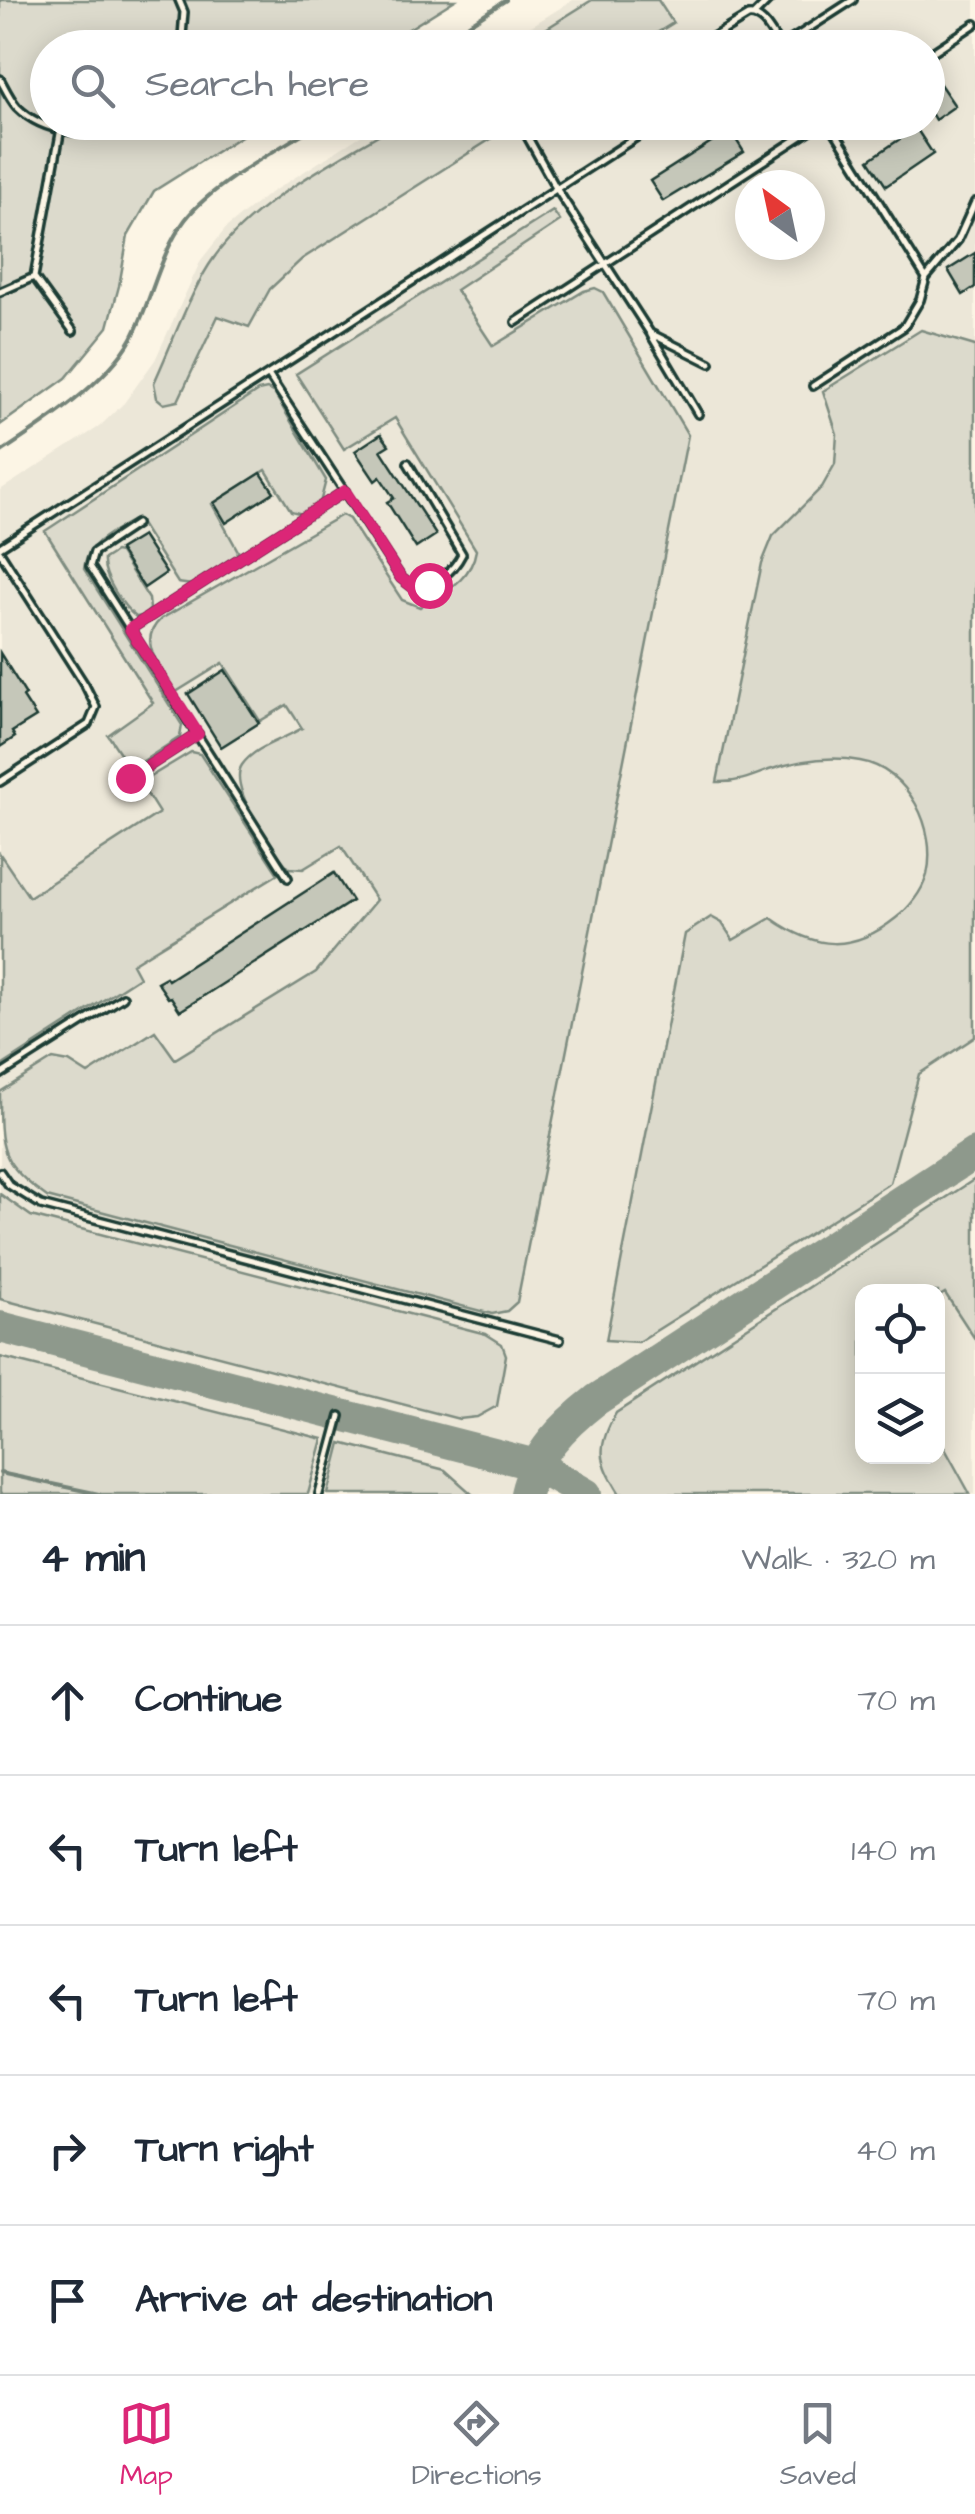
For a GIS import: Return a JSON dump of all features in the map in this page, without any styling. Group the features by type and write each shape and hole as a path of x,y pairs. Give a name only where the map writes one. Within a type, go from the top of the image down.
{"lane":[{"path":"180,0 183,30"},
{"path":"725,30 754,15 770,0"},
{"path":"806,30 853,0"},
{"path":"754,15 769,30"},
{"path":"945,44 975,24"},
{"path":"1,82 15,105 30,115"},
{"path":"60,140 34,276 73,331"},
{"path":"530,140 556,188 698,414"},
{"path":"0,782 89,724 96,707 0,550 632,140"},
{"path":"516,322 798,140"},
{"path":"838,140 926,278"},
{"path":"813,386 904,327 920,300 926,278 958,240 975,202"},
{"path":"0,292 34,276"},
{"path":"650,333 710,363"},
{"path":"269,376 401,578 414,588 429,585 454,569 462,554 408,463"},
{"path":"130,629 345,491"},
{"path":"136,524 94,552 89,561 93,572 288,878"},
{"path":"130,778 198,734"},
{"path":"0,1075 123,997"},
{"path":"0,1172 9,1186 41,1204 560,1340"},
{"path":"319,1494 340,1416"}],"shaded area":[{"path":"0,0 455,0 407,30 30,30 30,140 235,140 154,191 128,236 108,327 66,378 0,425"},
{"path":"573,0 975,0 975,1494 0,1494 0,490 99,427 124,403 155,360 201,260 227,227 267,195 354,140 945,140 945,30 525,30"},
{"path":"592,0 658,0 673,23 662,30 544,30"},
{"path":"370,140 489,140 302,259 270,289 249,327 218,316 178,401 164,404 157,398 154,383 209,265 246,222 295,185"},
{"path":"553,211 560,221 456,290 493,346 584,291 595,288 603,292 688,435 517,1302 507,1311 492,1314 47,1197 20,1174 6,1154 0,1092 53,1059 69,1062 88,1074 155,1031 175,1059 316,972 376,900 341,846 303,869 289,868 246,803 239,775 242,765 262,748 302,728 287,705 260,721 223,663 176,692 153,656 150,637 154,628 161,619 342,515 349,519 402,600 420,607 463,577 476,550 395,418 344,449 296,374"},
{"path":"921,330 975,346 975,1037 919,1074 890,1183 638,1342 606,1340 685,934 711,917 722,923 733,940 771,918 787,929 819,941 849,942 880,929 901,914 927,875 928,839 916,804 905,788 877,766 848,759 814,760 717,782 762,563 773,536 822,487 835,464 837,434 823,391"},
{"path":"267,389 274,393 326,480 320,503 302,514 291,511 266,470 212,504 238,551 236,557 192,585 178,583 137,518 103,538 86,560 84,569 182,725 180,737 140,763 126,762 108,735 153,703 45,531 258,391"},
{"path":"120,553 149,599 150,609 144,616 136,617 131,612 110,582 104,559"},
{"path":"191,752 200,754 278,874 132,964 139,977 0,1067 0,854 29,897 159,813 140,783"},
{"path":"975,1179 975,1339 945,1293 945,1284 855,1284 855,1464 945,1464 945,1449 970,1494 620,1494 603,1454 605,1436 616,1413"},
{"path":"0,1194 31,1216 486,1334 502,1344 506,1355 497,1406 477,1417 459,1419 0,1299"},
{"path":"0,1357 323,1439 308,1494 0,1494"},
{"path":"341,1443 445,1470 472,1494 328,1494"}],"building":[{"path":"945,91 955,106 945,113"},
{"path":"714,140 736,140 744,152 663,201 650,181"},
{"path":"898,140 924,140 933,154 886,186 869,160"},
{"path":"975,253 975,287 963,295 948,270"},
{"path":"381,434 389,445 381,450 436,535 416,548 387,502 394,498 380,477 375,481 355,451"},
{"path":"261,473 274,492 226,523 214,503"},
{"path":"142,536 166,573 144,588 119,550"},
{"path":"0,653 36,717 12,732 15,737 0,747"},
{"path":"225,670 259,723 221,747 188,694"},
{"path":"334,873 352,901 180,1011 157,982 166,977 168,980"}],"waterway":[{"path":"460,30 506,0"},
{"path":"0,453 72,402 121,354 139,323 176,234 197,207 293,140"},
{"path":"0,1473 99,1494"}],"taxiway":[{"path":"526,1494 536,1466 552,1441 596,1400 975,1153"},
{"path":"0,1327 536,1465 586,1494"}],"route":[{"path":"130,778 198,734 130,629 345,491 401,578 414,588 429,585"}]}
